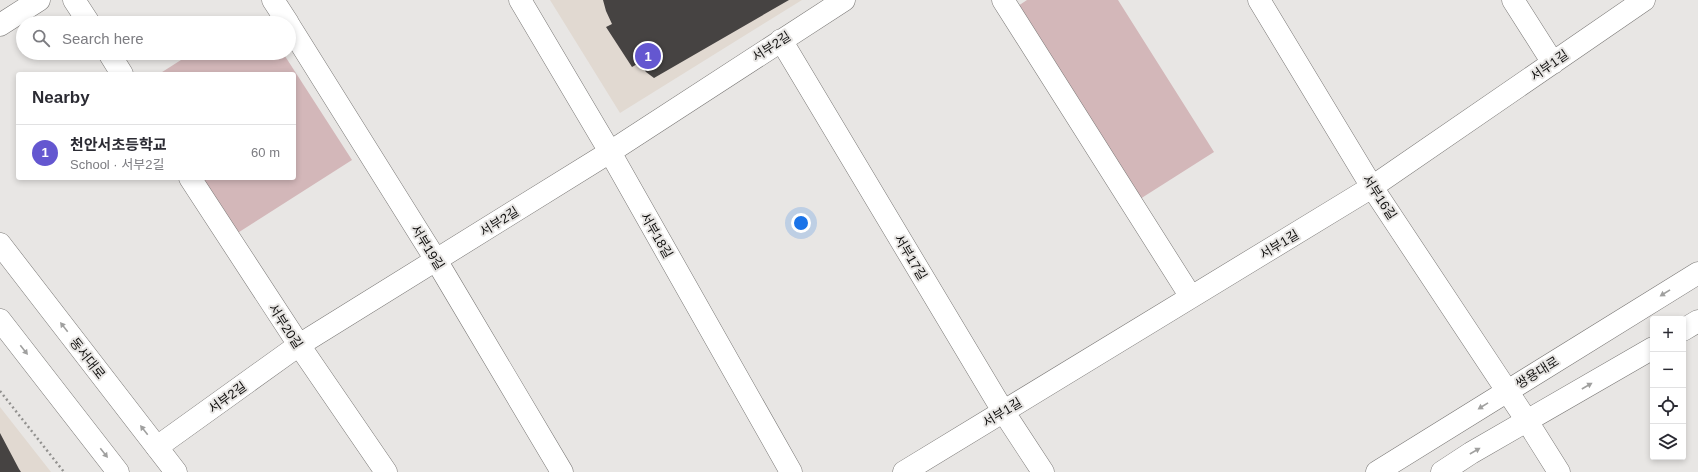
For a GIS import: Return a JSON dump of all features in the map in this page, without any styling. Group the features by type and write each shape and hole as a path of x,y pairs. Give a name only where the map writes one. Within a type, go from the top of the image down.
{"street":[{"path":"0,25 39,0"},
{"path":"74,0 84,16"},
{"name":"서부19길","path":"273,0 283,16"},
{"name":"서부18길","path":"520,0 610,152 791,472"},
{"name":"서부2길","path":"157,447 299,345 610,152 844,0"},
{"path":"1003,0 1191,297"},
{"name":"서부16길","path":"1259,0 1372,187 1527,421 1559,472"},
{"path":"1513,0 1553,63"},
{"name":"서부1길","path":"904,472 1372,187 1644,0"},
{"name":"서부19길","path":"296,37 436,260 562,472"},
{"name":"서부17길","path":"782,40 1003,411 1043,472"},
{"path":"113,60 121,72"},
{"name":"서부20길","path":"191,180 299,345 386,472"},
{"name":"동서대로","path":"0,244 176,472"},
{"name":"쌍용대로","path":"1377,472 1698,273"},
{"path":"0,320 118,472"},
{"path":"1686,328 1698,321"},
{"path":"1442,472 1471,453 1650,350"}],"path":[{"path":"0,391 64,472"}],"shaded area":[{"path":"550,0 802,0 620,113"},
{"path":"1027,0 1118,0 1214,152 1140,199 1018,6"},
{"path":"181,60 288,60 295,72 162,72"},
{"path":"296,73 352,160 236,234 201,180 296,180"},
{"path":"0,407 51,472 0,472"}],"building":[{"path":"603,0 789,0 654,78 646,72 639,63 632,67 606,27 612,24"},
{"path":"0,433 19,469 21,472 0,472"}],"place":[{"name":"천안서초등학교","path":"648,56"}]}
